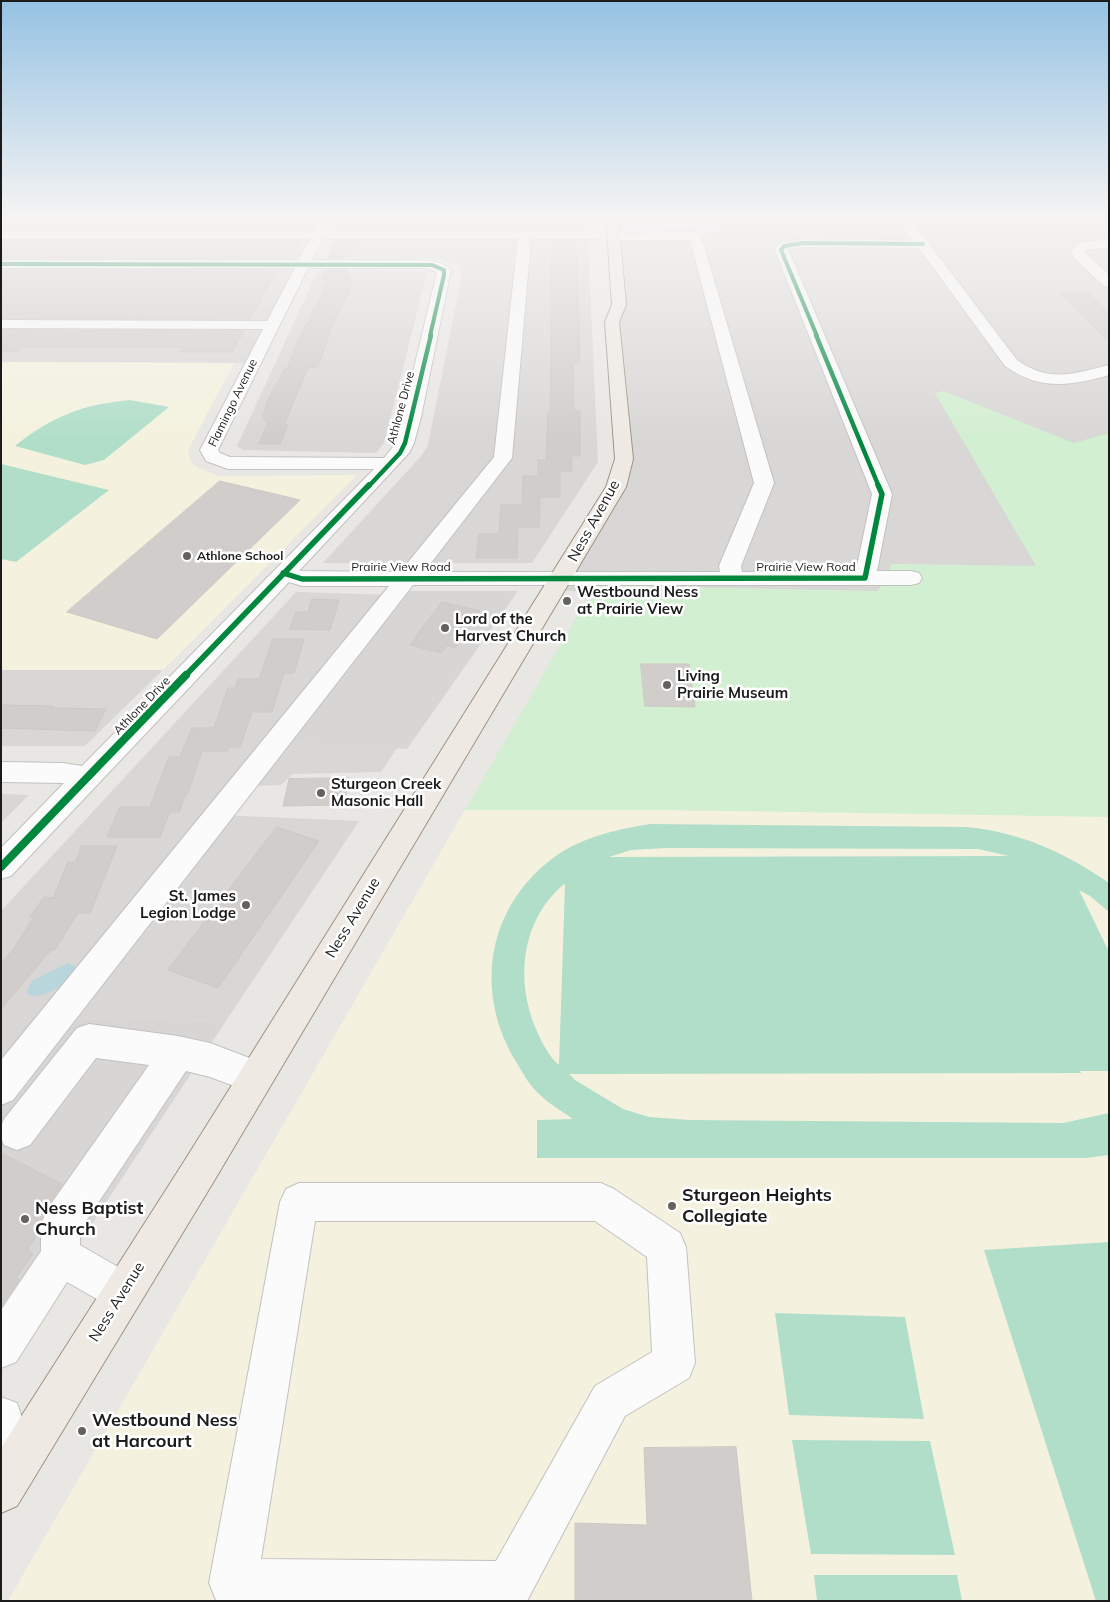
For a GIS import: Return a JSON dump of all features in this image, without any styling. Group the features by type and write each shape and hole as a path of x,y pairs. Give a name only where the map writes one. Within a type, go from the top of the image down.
{"main road":[{"name":"Ness Avenue","path":"8,1479 256,1077 552,590 562,578 608,504 616,486 624,459 623,433 608,316 619,305 618,291"}],"street":[{"name":"Flamingo Avenue","path":"290,291 209,450 213,457 228,463 390,464"},
{"name":"Athlone Drive","path":"1,867 400,453 405,444 441,291"},
{"path":"1,1088 503,458 520,291"},
{"path":"710,291 764,483 730,566 732,578"},
{"name":"Prairie View Road","path":"283,573 302,578 865,578 882,494 797,291"},
{"path":"957,291 1011,364 1017,369 1042,379 1065,380 1075,380 1109,370"},
{"path":"1,324 272,325"},
{"path":"865,578 911,578"},
{"path":"1,772 63,772 88,777"},
{"path":"17,1132 89,1040 178,1053 210,1060 256,1077"},
{"path":"1,1346 61,1256 60,1225 178,1053"},
{"path":"298,1202 601,1202 666,1247 674,1363 610,1401 509,1585 233,1583 298,1202"},
{"path":"61,1256 123,1292"},
{"path":"1,1419 8,1479"}],"shaded area":[{"path":"1,291 289,291 252,363 1,362"},
{"path":"308,291 423,291 384,443 376,453 243,450 237,446"},
{"path":"458,291 590,291 598,462 532,563 323,563 422,455 428,445"},
{"path":"614,291 1109,291 1109,433 1037,567 891,564 888,593 589,592 552,590 616,487"},
{"path":"1,362 234,363 188,450 190,460 196,467 219,476 357,475 163,670 1,670"},
{"path":"398,591 518,591 407,749 277,741"},
{"path":"296,592 395,595 218,815 359,821 226,1021 58,1018 1,1088 1,911"},
{"path":"372,633 442,681 381,772 293,774 281,785 255,786"},
{"path":"1,670 163,670 85,746 1,746"},
{"path":"1,794 29,795 1,823"},
{"name":"Sturgeon Heights Collegiate","path":"465,810 1109,811 1109,1601 8,1601"},
{"path":"66,1018 226,1021 1,1361 1,1099"}],"green space":[{"name":"Living Prairie Museum","path":"943,391 1074,443 1109,433 1109,817 668,810 465,810 595,585 877,591 889,575 891,564 1036,566 935,393"},
{"path":"130,400 169,407 104,460 85,465 15,446 42,427 68,414 97,405"},
{"path":"1,464 109,490 16,562 1,559"},
{"path":"650,824 966,827 1023,839 1041,845 1076,862 1109,883 1109,912 1090,896 1079,890 1109,952 1109,1071 1080,1071 1081,1073 569,1074 575,1080 623,1109 649,1117 689,1120 1063,1123 1109,1113 1109,1155 1086,1158 537,1158 537,1120 573,1119 547,1101 527,1080 504,1037 495,1010 492,983 493,956 499,930 511,906 527,883 548,862 571,847 596,836","holes":["666,848 978,849 1009,856 609,857 631,850","565,885 559,1065 543,1044 536,1029 525,991 524,971 531,933 539,915"]},
{"path":"1109,1242 1109,1601 1096,1601 984,1250"},
{"path":"775,1313 905,1317 924,1419 789,1415"},
{"path":"792,1440 930,1441 955,1555 811,1554"},
{"path":"814,1575 957,1575 962,1601 817,1601"}],"water":[{"path":"68,963 76,967 74,973 63,984 41,995 34,996 28,994 27,991 32,981"}],"building":[{"path":"1,291 266,291 250,319 1,318"},
{"path":"323,291 349,291 333,324 318,367 308,368 284,425 288,425 280,444 259,444 268,425 263,417 267,401 285,369 287,369 299,338 307,323 309,323 313,308 315,308"},
{"path":"551,291 578,291 580,355 579,363 573,363 574,411 580,411 580,456 571,456 572,471 560,471 560,497 540,497 539,527 518,527 517,558 476,558 479,534 499,534 501,505 522,505 523,476 538,476 538,460 546,460 548,411 550,411"},
{"path":"1061,293 1088,293 1109,313 1109,342"},
{"path":"1,330 244,331 232,352 179,352 182,347 21,347 17,352 1,351"},
{"name":"Athlone School","path":"220,481 300,500 157,639 67,612"},
{"path":"312,599 339,600 330,630 290,629 296,612 308,612"},
{"name":"Lord of the Harvest Church","path":"442,602 480,611 455,648 447,645 441,653 410,645"},
{"path":"273,639 304,639 294,673 284,673 272,712 252,712 240,747 229,747 228,751 202,751 188,793 186,793 179,812 170,812 160,837 107,837 120,807 150,807 169,757 180,757 192,728 214,728 228,688 235,688 238,679 259,679"},
{"name":"Living Prairie Museum","path":"641,664 689,664 695,707 645,706"},
{"path":"1,705 106,709 95,731 1,728"},
{"name":"Sturgeon Creek Masonic Hall","path":"349,778 344,805 283,806 289,779"},
{"name":"St. James Legion Lodge","path":"277,827 319,841 218,988 168,970"},
{"path":"82,846 117,846 90,913 78,913 55,950 51,950 1,1009 1,963 12,951 34,917 30,917 44,897 53,898 68,862 75,862"},
{"name":"Ness Baptist Church","path":"1,1153 62,1184 44,1210 39,1224 39,1232 27,1250 33,1254 16,1278 19,1280 1,1306"},
{"path":"736,1447 752,1601 575,1601 575,1523 647,1525 644,1448"}],"cycle path":[{"path":"1,867 400,453 405,443 412,417 440,291"},
{"path":"283,573 302,579 865,578 882,494 798,291"}],"place":[{"name":"Athlone School","path":"187,556"},
{"name":"Westbound Ness at Prairie View","path":"567,601"},
{"name":"Lord of the Harvest Church","path":"445,628"},
{"name":"Living Prairie Museum","path":"667,685"},
{"name":"Sturgeon Creek Masonic Hall","path":"321,793"},
{"name":"St. James Legion Lodge","path":"246,905"},
{"name":"Sturgeon Heights Collegiate","path":"672,1206"},
{"name":"Ness Baptist Church","path":"25,1219"},
{"name":"Westbound Ness at Harcourt","path":"82,1431"}]}
